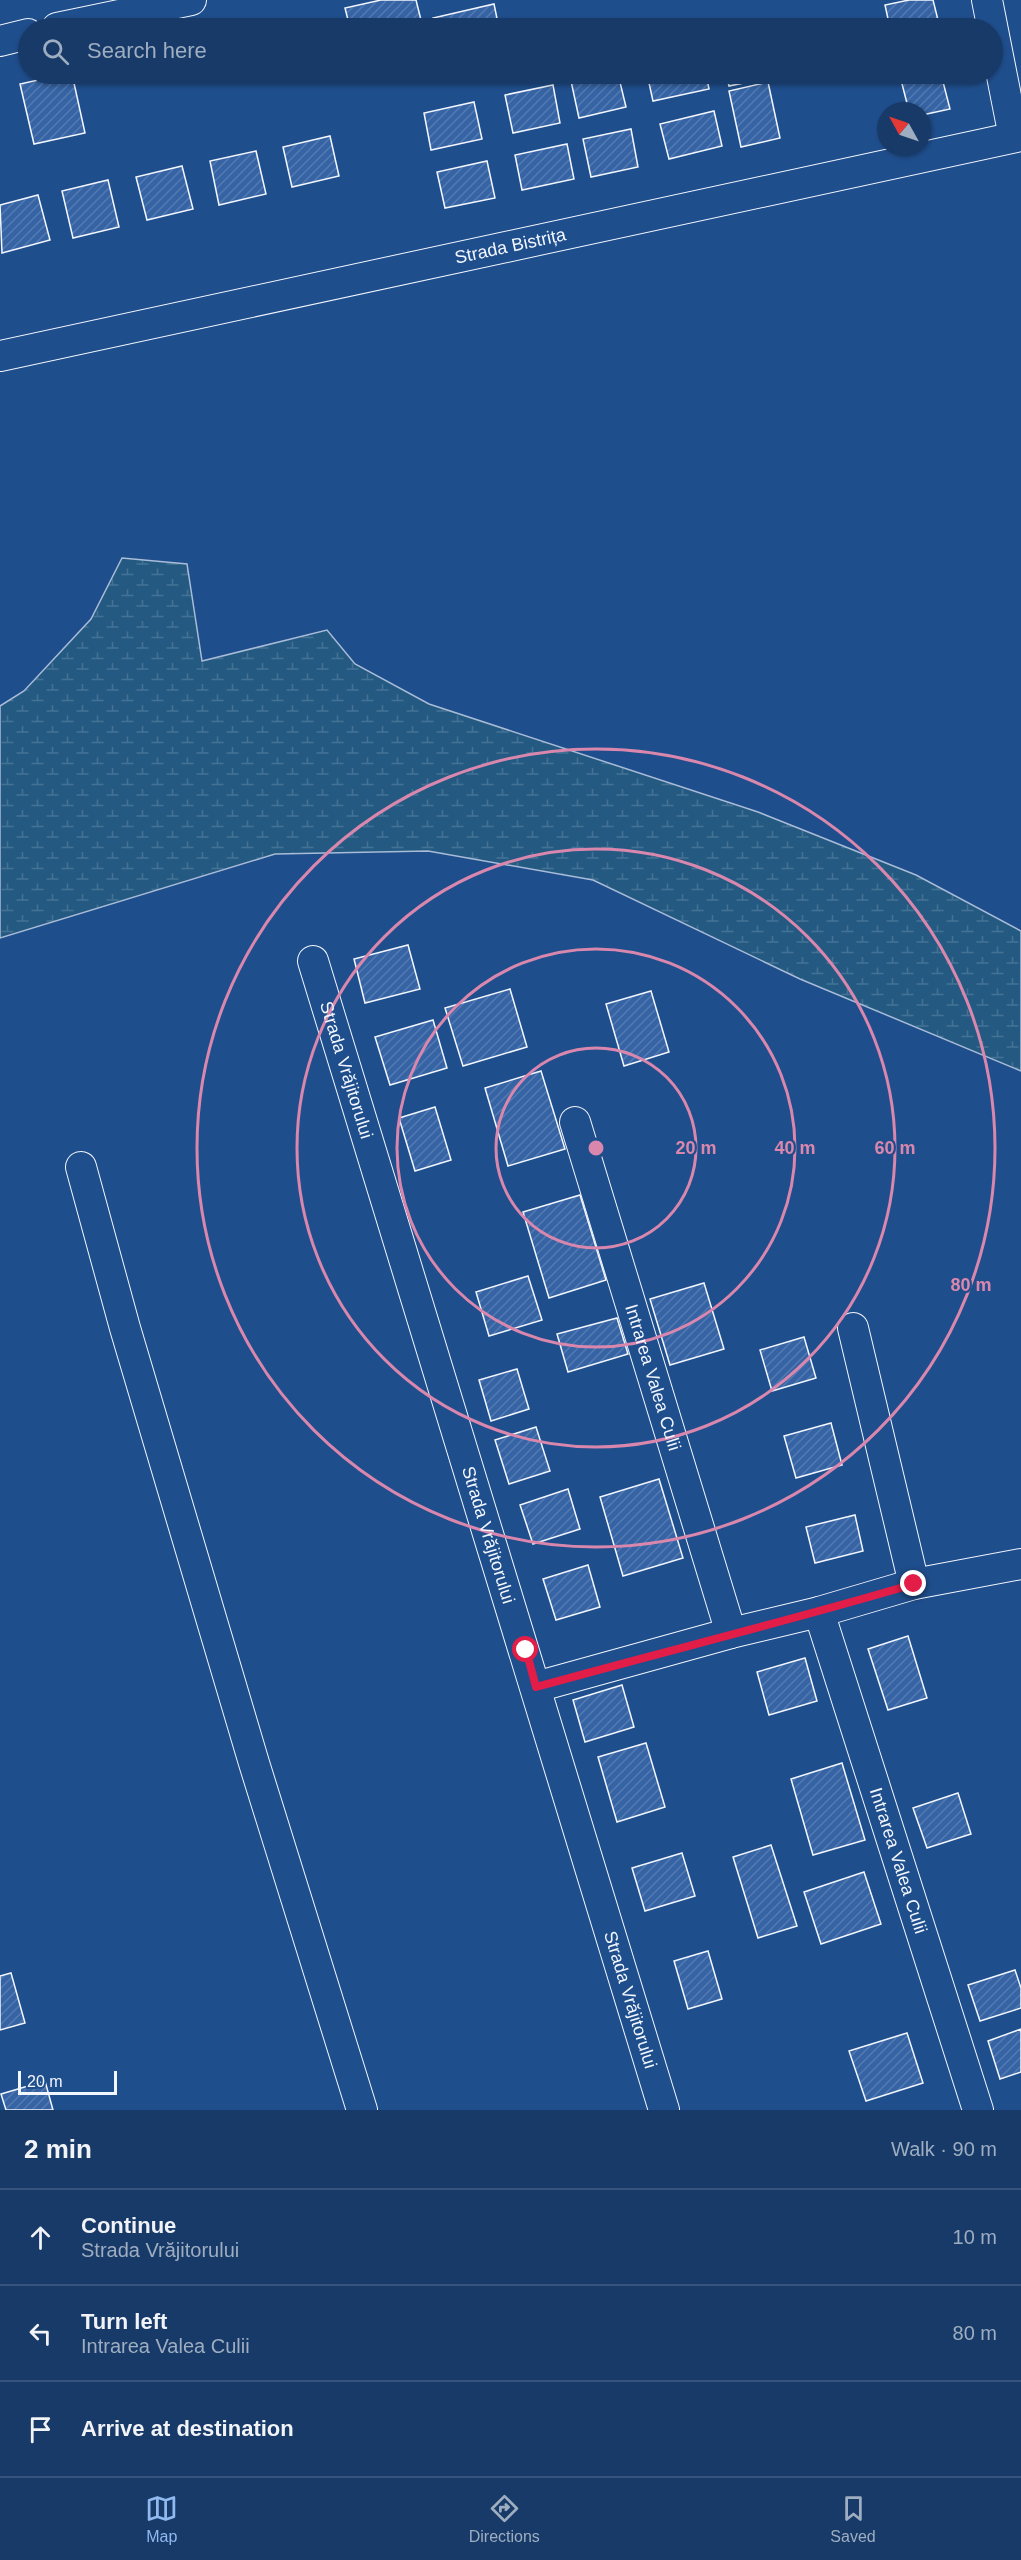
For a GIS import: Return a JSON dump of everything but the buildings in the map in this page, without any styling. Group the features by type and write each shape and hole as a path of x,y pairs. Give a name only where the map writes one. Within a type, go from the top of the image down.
{"street":[{"path":"105,18 191,0"},
{"path":"987,0 991,18"},
{"path":"0,40 18,36"},
{"path":"1003,71 1018,137"},
{"name":"Strada Bistrița","path":"0,356 1018,137"},
{"name":"Strada Vrăjitorului","path":"313,961 664,2110"},
{"name":"Intrarea Valea Culii","path":"575,1122 731,1633"},
{"path":"81,1167 125,1328 250,1751 362,2110"},
{"path":"853,1328 914,1584"},
{"path":"536,1687 731,1633 819,1612 914,1584 1021,1564"},
{"name":"Intrarea Valea Culii","path":"819,1612 978,2110"}],"green space":[{"path":"122,558 187,564 202,661 327,630 355,664 429,704 758,812 916,875 1021,931 1021,1071 800,979 593,880 428,851 275,854 0,938 0,706 24,691 91,619"}],"route":[{"path":"526,1650 536,1687 731,1633 819,1612 914,1584"}]}
